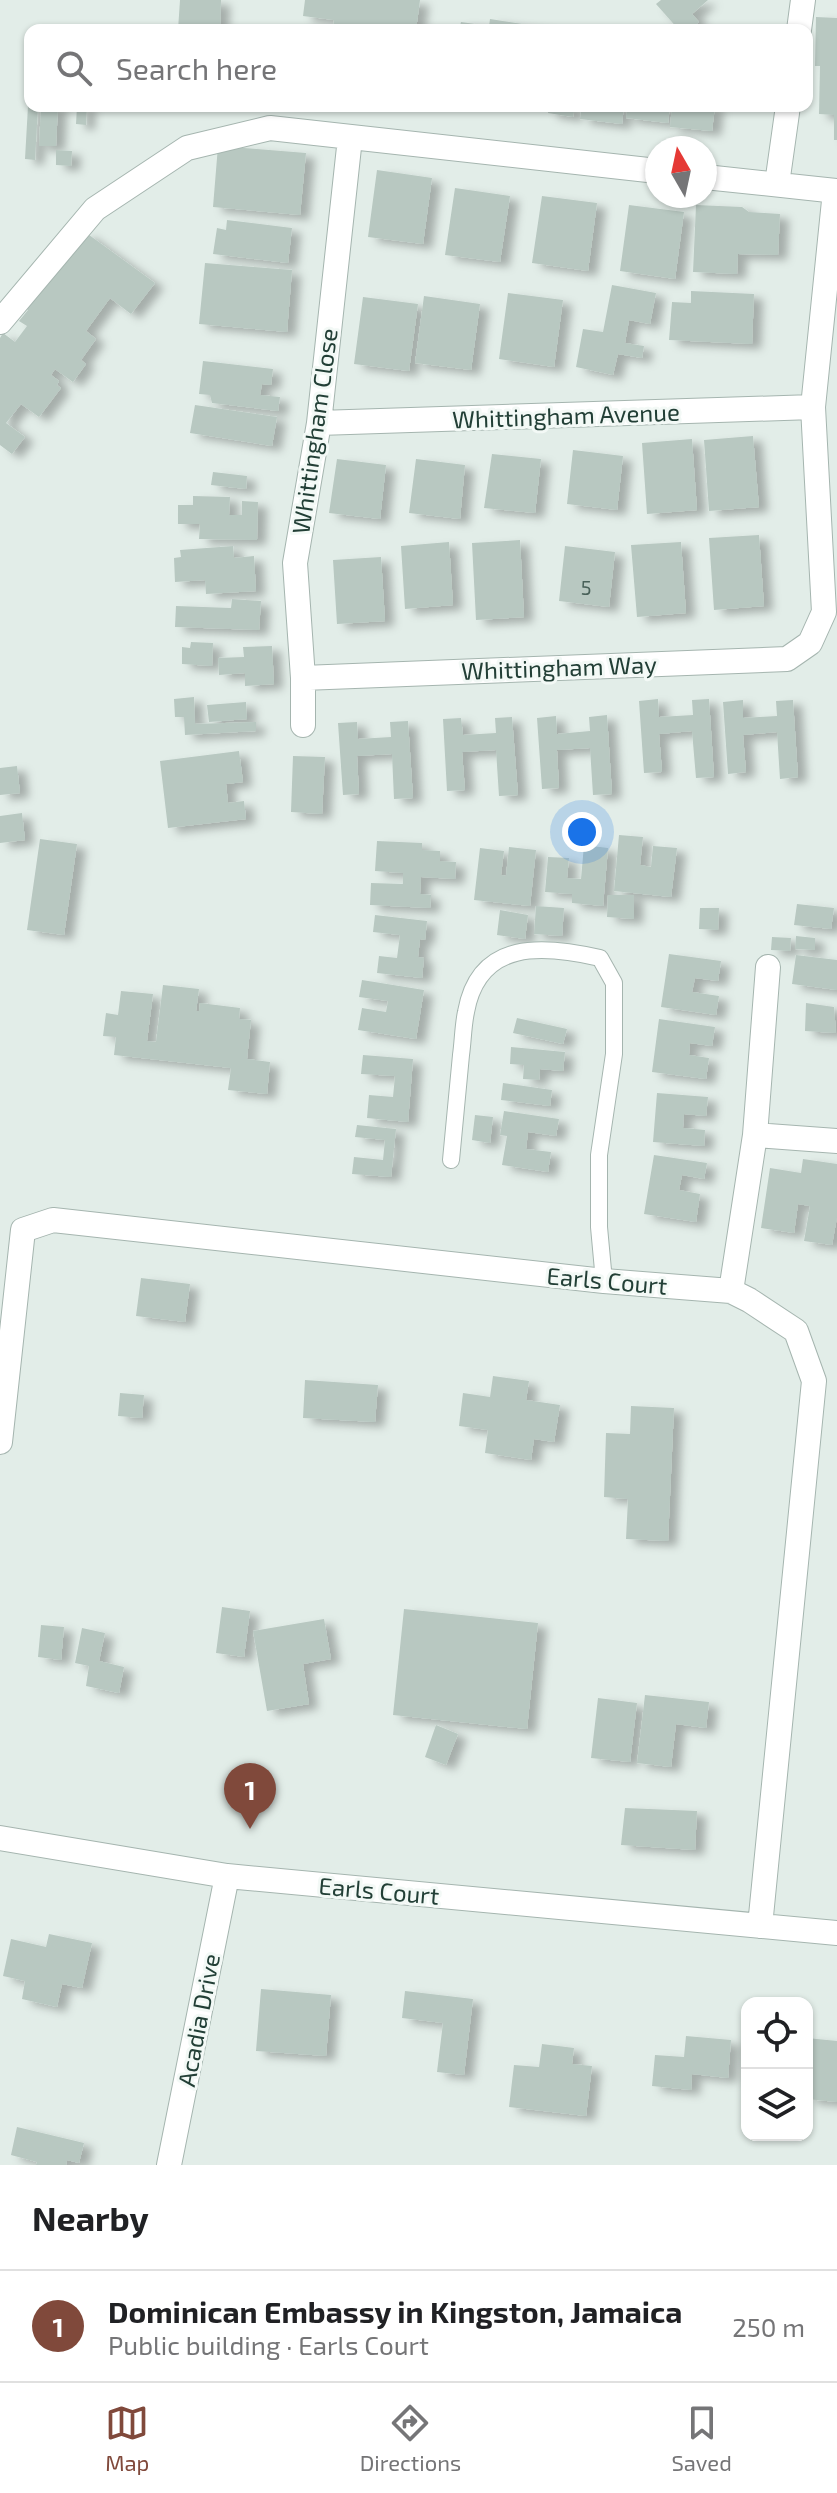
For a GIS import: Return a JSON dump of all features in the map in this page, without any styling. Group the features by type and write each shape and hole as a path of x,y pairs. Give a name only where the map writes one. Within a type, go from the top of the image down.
{"street":[{"path":"800,24 803,0"},
{"path":"777,184 787,112"},
{"path":"0,322 95,209 187,148 270,128 645,170"},
{"name":"Whittingham Close","path":"303,725 295,563 319,423 350,138"},
{"path":"717,178 836,191 813,407"},
{"name":"Whittingham Avenue","path":"319,423 813,407"},
{"name":"Whittingham Way","path":"303,678 787,659 810,643 824,612 813,407"},
{"path":"731,1291 755,1135 768,967"},
{"path":"755,1135 837,1141"},
{"name":"Earls Court","path":"0,1442 23,1230 53,1220 604,1281 731,1291 749,1300 796,1331 814,1381 760,1926"},
{"name":"Earls Court","path":"0,1838 227,1876 837,1933"},
{"name":"Acadia Drive","path":"169,2165 227,1876"}],"lane":[{"path":"451,1160 466,1009 478,977 499,958 530,949 600,958 614,983 614,1054 599,1155 599,1227 604,1281"}],"building":[{"path":"180,0 221,0 220,24 178,24"},
{"path":"305,0 420,0 417,24 334,24 334,20 303,16"},
{"path":"661,0 708,0 692,14 699,22 696,24 674,24 656,4"},
{"path":"816,17 837,18 837,140 834,140 834,115 819,114 820,66 815,66"},
{"path":"490,19 522,24 489,24"},
{"path":"28,112 38,112 35,160 25,159"},
{"path":"41,112 58,112 56,146 39,146"},
{"path":"77,112 87,112 86,125 76,124"},
{"path":"548,112 574,112 573,117"},
{"path":"581,112 623,112 622,124 580,119"},
{"path":"626,112 669,112 668,123 626,118"},
{"path":"671,112 714,112 712,131 670,127"},
{"path":"218,146 306,153 300,215 213,207"},
{"path":"56,150 72,151 71,166 56,165"},
{"path":"377,170 432,178 423,244 368,237"},
{"path":"455,188 510,196 500,262 445,255"},
{"path":"542,196 597,203 588,271 532,263"},
{"path":"629,205 684,212 675,279 620,271"},
{"path":"742,207 749,212 780,214 778,255 738,254 737,274 693,272 696,208"},
{"path":"227,220 292,228 288,263 213,254 217,228 226,230"},
{"path":"85,232 155,283 131,314 110,298 86,331 96,339 81,360 86,364 73,382 55,369 51,375 59,381 57,385 61,388 39,417 21,404 6,423 25,437 12,454 0,445 0,338 3,333 15,342 27,326 19,321 28,310 25,308"},
{"path":"205,263 292,270 287,332 199,324"},
{"path":"612,285 656,293 650,324 629,320 625,343 644,346 642,358 618,354 613,375 576,367 583,329 603,332"},
{"path":"691,291 754,294 752,344 669,340 672,302 691,303"},
{"path":"508,293 563,300 554,367 499,359"},
{"path":"424,296 480,304 471,370 415,363"},
{"path":"363,297 418,304 409,371 354,364"},
{"path":"203,361 273,369 271,385 262,384 260,395 280,397 278,411 212,403 210,395 199,394"},
{"path":"195,405 277,417 272,446 190,433"},
{"path":"753,436 759,507 709,511 704,440"},
{"path":"692,439 697,510 647,514 642,443"},
{"path":"573,450 623,456 617,510 567,504"},
{"path":"492,454 541,459 535,513 484,508"},
{"path":"337,459 386,465 380,519 329,513"},
{"path":"416,459 465,465 460,519 409,513"},
{"path":"213,472 247,476 246,489 211,485"},
{"path":"193,496 230,497 229,515 242,515 242,501 258,502 257,540 199,539 200,524 178,524 178,505 193,505"},
{"path":"759,535 764,606 714,610 709,538"},
{"path":"520,540 524,617 476,620 472,543"},
{"path":"449,542 453,605 405,609 401,546"},
{"path":"681,542 686,613 637,617 631,545"},
{"path":"233,546 234,558 254,556 256,591 206,594 205,580 175,582 174,558 181,557 180,550"},
{"path":"565,546 615,552 609,607 559,601"},
{"path":"381,557 385,621 337,624 333,560"},
{"path":"232,599 261,601 259,630 175,627 176,606 231,608"},
{"path":"191,642 213,643 212,666 182,664 182,647 190,648"},
{"path":"272,646 274,684 245,686 245,673 219,675 218,658 244,657 243,647"},
{"path":"194,697 195,724 256,722 256,731 185,735 184,717 175,717 174,699"},
{"path":"658,699 659,717 693,715 692,700 709,699 714,777 696,778 692,731 659,734 662,772 644,773 639,701"},
{"path":"743,700 743,718 777,716 776,701 793,700 798,777 780,779 777,732 743,735 746,772 728,774 723,702"},
{"path":"246,702 247,719 209,722 207,705"},
{"path":"607,715 612,794 593,795 590,748 557,750 559,788 542,789 537,718 556,716 557,734 590,731 589,717"},
{"path":"512,717 518,795 499,796 496,750 462,752 465,790 447,791 443,719 461,718 463,735 496,733 495,718"},
{"path":"408,721 413,798 394,799 392,754 357,756 359,794 343,795 338,723 357,722 358,739 391,737 390,722"},
{"path":"239,751 243,782 226,784 228,803 244,801 246,819 168,828 160,761"},
{"path":"293,756 325,757 322,814 291,812"},
{"path":"17,766 20,793 0,795 0,768"},
{"path":"22,813 25,840 0,843 0,816"},
{"path":"619,835 643,837 640,865 651,867 653,846 677,848 671,897 614,891"},
{"path":"40,839 77,844 64,935 27,930"},
{"path":"377,841 422,843 422,850 440,851 440,861 456,862 455,879 421,877 420,894 431,895 430,908 370,905 371,883 403,884 403,873 375,871"},
{"path":"584,845 608,848 603,906 572,903 572,894 545,892 548,857 569,858 567,878 581,879"},
{"path":"509,847 536,850 530,906 474,900 480,848 504,851 501,875 506,876"},
{"path":"608,895 634,895 634,919 607,917"},
{"path":"797,904 834,908 831,929 794,925"},
{"path":"536,906 564,908 562,936 534,934"},
{"path":"700,908 719,908 718,930 699,929"},
{"path":"500,910 528,915 525,939 497,935"},
{"path":"375,915 427,921 425,940 420,939 418,957 424,958 422,978 377,973 379,956 397,958 400,935 373,932"},
{"path":"796,936 815,938 815,950 795,949"},
{"path":"772,937 791,938 790,951 771,950"},
{"path":"669,954 721,961 718,981 695,978 692,992 719,996 716,1015 661,1007"},
{"path":"796,955 837,960 837,990 792,984"},
{"path":"362,980 424,990 416,1039 358,1030 362,1008 386,1012 388,1001 359,997"},
{"path":"163,985 199,989 196,1011 199,1011 200,1003 240,1008 239,1019 251,1020 247,1059 270,1062 267,1094 228,1090 231,1068 114,1055 116,1037 103,1036 106,1013 118,1015 121,991 153,994 147,1041 156,1042"},
{"path":"806,1003 834,1007 836,1033 805,1031"},
{"path":"517,1018 567,1029 563,1044 513,1033"},
{"path":"659,1019 715,1027 712,1046 690,1043 689,1055 709,1058 706,1079 652,1072"},
{"path":"511,1047 565,1052 563,1071 540,1069 539,1080 523,1079 524,1065 510,1064"},
{"path":"363,1055 413,1059 408,1122 367,1118 369,1095 393,1097 395,1076 361,1074"},
{"path":"503,1083 552,1090 550,1106 501,1100"},
{"path":"657,1093 708,1097 706,1116 684,1114 683,1128 705,1130 704,1146 653,1142"},
{"path":"504,1111 559,1119 556,1136 528,1132 526,1149 551,1152 548,1172 502,1165 507,1136 500,1135"},
{"path":"475,1115 493,1117 490,1143 472,1140"},
{"path":"357,1125 396,1129 391,1177 352,1174 354,1157 383,1160 385,1140 355,1137"},
{"path":"654,1155 707,1163 704,1179 682,1175 679,1190 700,1194 696,1222 644,1214"},
{"path":"803,1159 837,1164 837,1217 832,1245 804,1241 810,1206 798,1204 794,1233 761,1228 770,1168 801,1173"},
{"path":"141,1278 190,1284 185,1322 136,1316"},
{"path":"493,1376 529,1381 526,1400 560,1405 554,1442 534,1439 531,1460 485,1453 488,1430 459,1426 463,1393 490,1397"},
{"path":"305,1380 378,1385 375,1422 303,1418"},
{"path":"120,1393 144,1395 142,1418 118,1416"},
{"path":"631,1406 674,1408 668,1541 626,1539 628,1499 604,1497 606,1433 630,1434"},
{"path":"222,1607 250,1611 244,1657 216,1653"},
{"path":"404,1609 538,1623 527,1729 393,1715"},
{"path":"324,1619 331,1659 303,1664 309,1704 267,1711 253,1631"},
{"path":"41,1625 64,1627 61,1660 38,1657"},
{"path":"82,1628 105,1633 99,1661 124,1667 119,1693 86,1686 89,1666 75,1663"},
{"path":"645,1695 709,1702 706,1728 676,1724 671,1767 637,1763"},
{"path":"598,1698 637,1703 630,1762 591,1758"},
{"path":"436,1725 458,1734 446,1765 425,1757"},
{"path":"625,1808 697,1811 695,1850 621,1845"},
{"path":"49,1934 92,1943 82,1988 62,1984 57,2007 22,1999 25,1981 3,1976 11,1939 46,1947"},
{"path":"261,1989 331,1995 326,2056 256,2051"},
{"path":"405,1991 473,1999 464,2075 437,2072 443,2023 402,2018"},
{"path":"686,2036 731,2040 728,2078 692,2074 691,2090 652,2086 655,2055 684,2057"},
{"path":"813,2039 837,2041 837,2102 813,2100"},
{"path":"542,2044 574,2048 572,2064 592,2066 586,2116 509,2107 514,2065 539,2067"},
{"path":"17,2127 84,2143 79,2163 67,2160 66,2165 36,2165 37,2162 11,2155"}],"place":[{"name":"Dominican Embassy in Kingston, Jamaica","path":"250,1829"}]}
